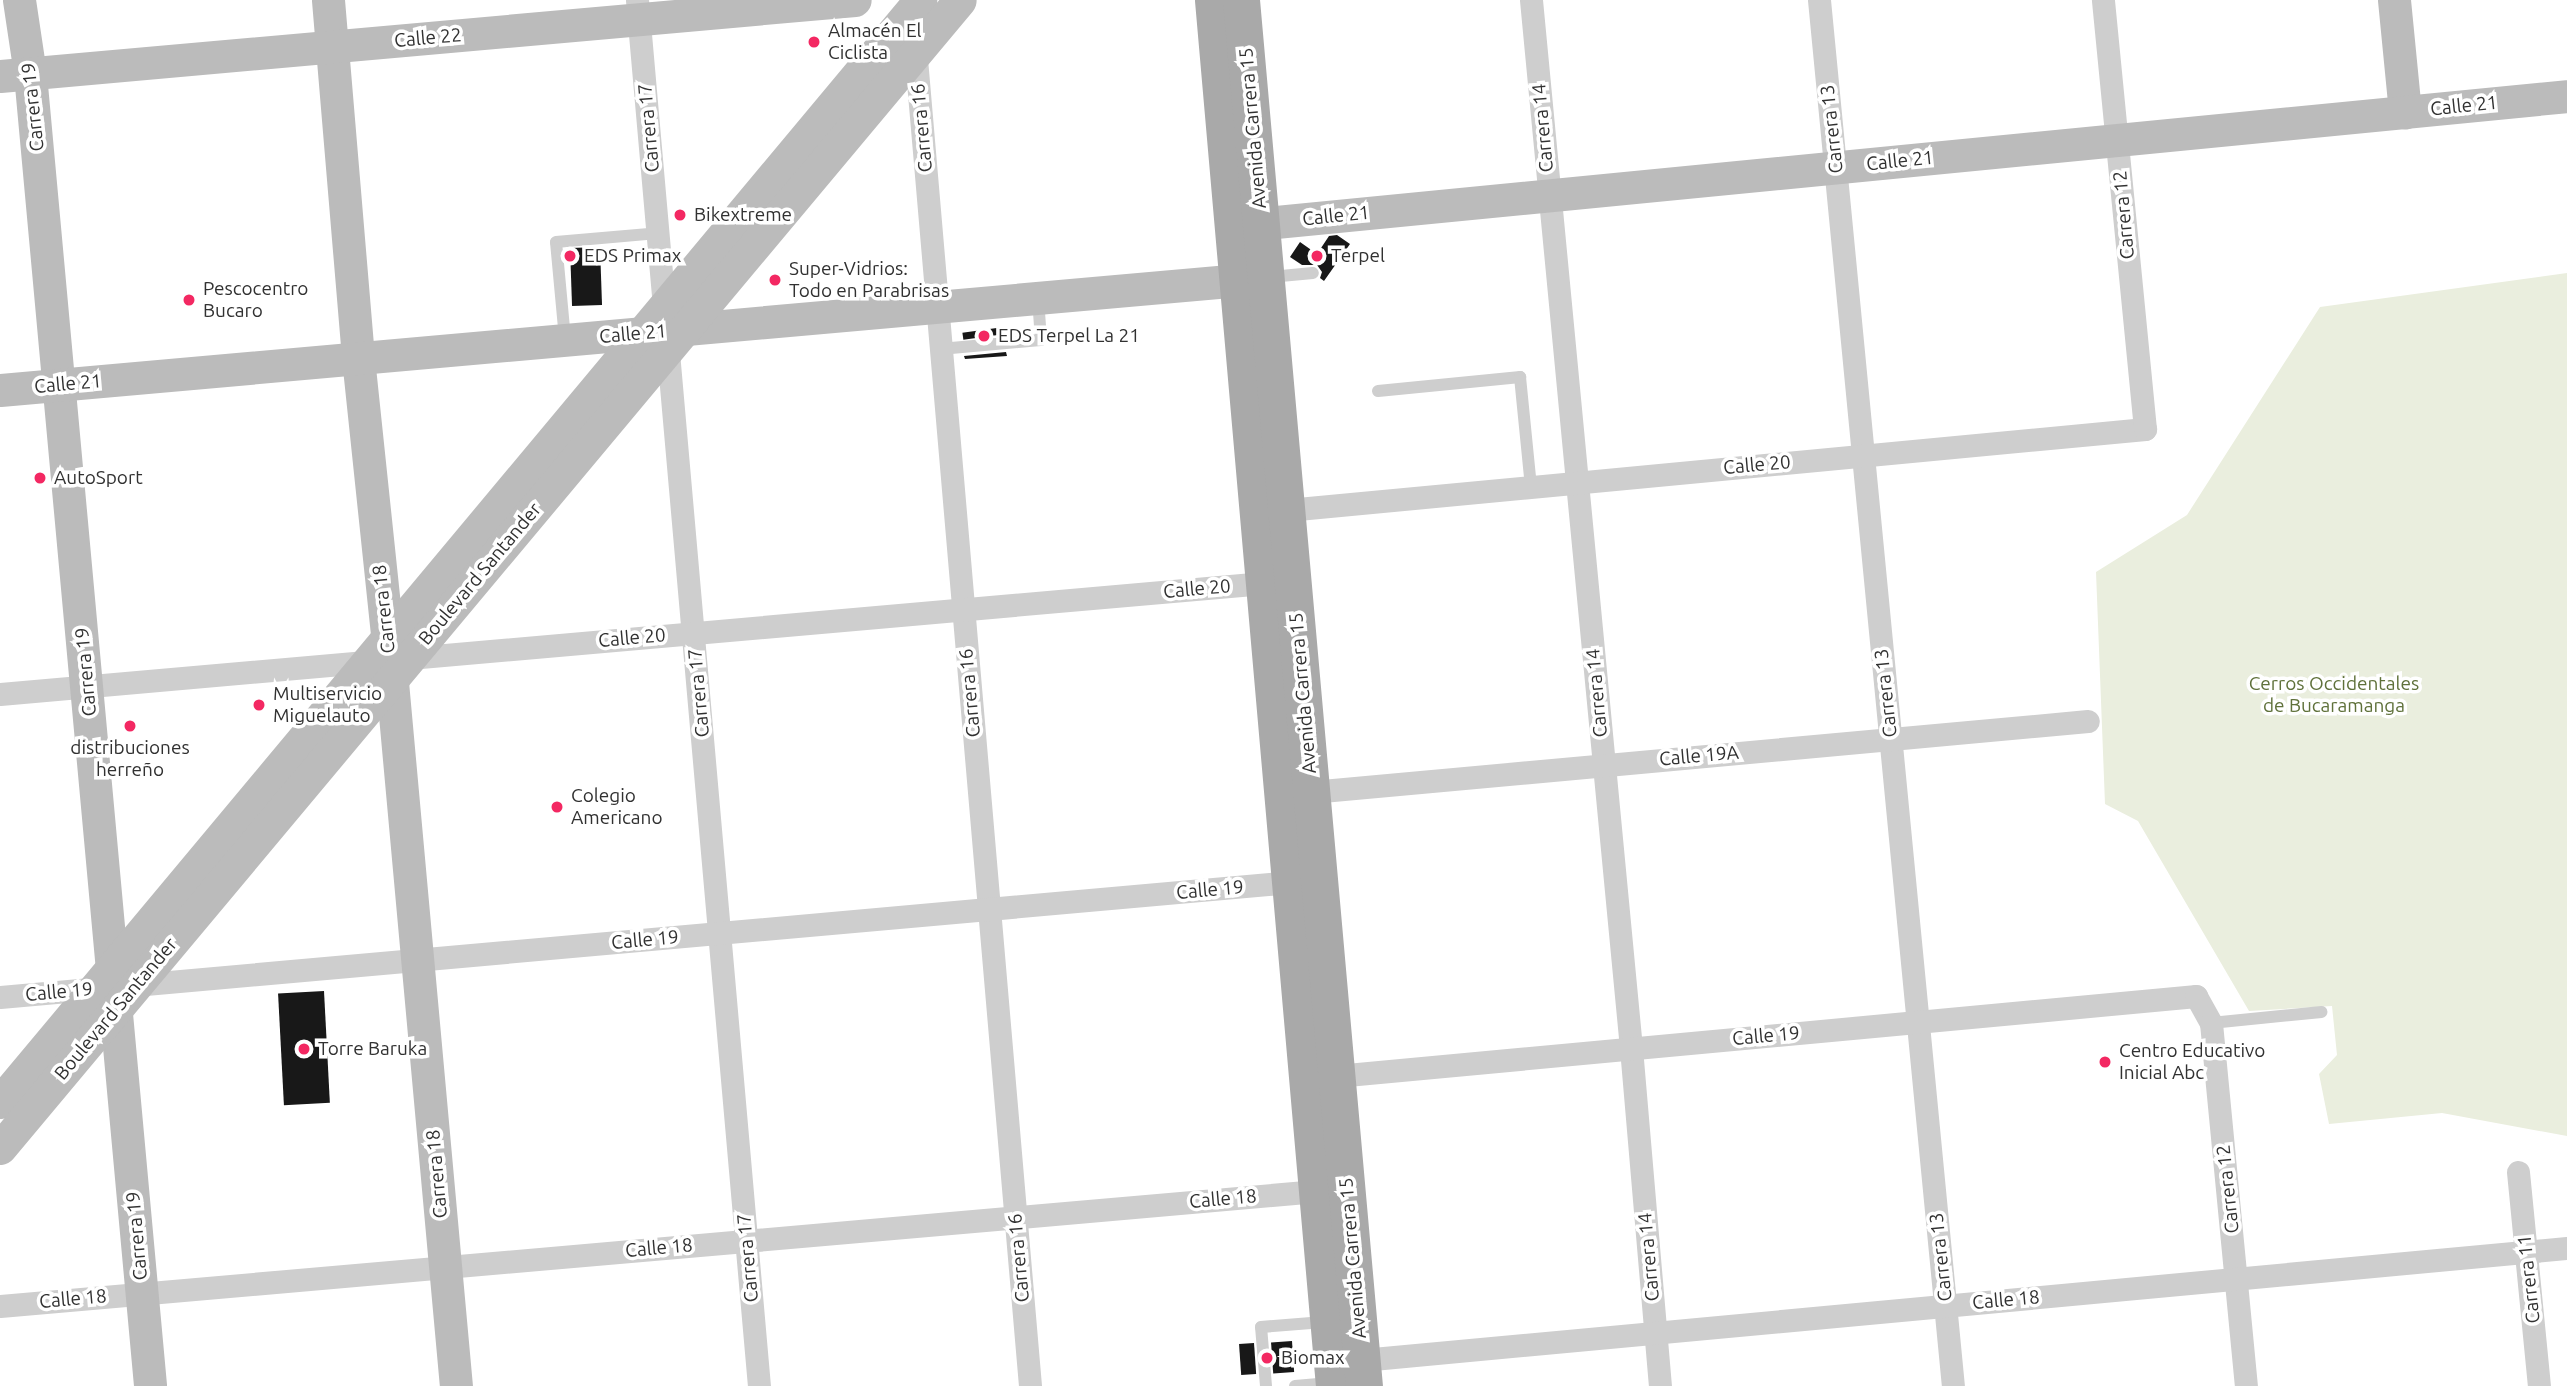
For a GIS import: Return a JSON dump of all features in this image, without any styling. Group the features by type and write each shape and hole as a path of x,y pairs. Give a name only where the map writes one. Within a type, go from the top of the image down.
{"main road":[{"name":"Avenida Carrera 15","path":"1213,0 1247,225 1252,279 1264,583 1328,1322 1348,1379"},
{"name":"Avenida Carrera 15","path":"1241,0 1247,225"},
{"name":"Avenida Carrera 15","path":"1252,279 1287,510 1336,1076 1348,1379"}],"street":[{"name":"Carrera 19","path":"19,0 15,75 60,385 150,1386"},
{"name":"Carrera 18","path":"328,0 358,358 418,960 456,1386"},
{"name":"Calle 22","path":"15,75 332,47 638,10 855,0"},
{"name":"Boulevard Santander","path":"665,329 916,54 960,0"},
{"name":"Carrera 14","path":"1531,0 1631,1048 1660,1386"},
{"name":"Carrera 13","path":"1819,0 1953,1386"},
{"name":"Carrera 12","path":"2103,0 2145,429"},
{"path":"2394,0 2405,112"},
{"name":"Boulevard Santander","path":"0,1148 115,988 665,329 914,3"},
{"name":"Carrera 16","path":"914,3 936,307 1030,1386"},
{"name":"Carrera 17","path":"638,10 759,1386"},
{"name":"Calle 21","path":"1247,225 1350,220 1549,195 2567,96"},
{"name":"Calle 21","path":"0,390 1252,279"},
{"name":"Calle 20","path":"1287,510 2145,429"},
{"name":"Calle 20","path":"0,694 1264,583"},
{"name":"Calle 19A","path":"1311,792 2088,721"},
{"name":"Calle 19","path":"0,998 1290,882"},
{"name":"Boulevard Santander","path":"0,1102 115,988"},
{"name":"Carrera 12","path":"2196,996 2211,1023 2246,1386"},
{"name":"Calle 19","path":"1336,1076 2196,996"},
{"name":"Carrera 11","path":"2518,1172 2539,1386"},
{"name":"Calle 18","path":"0,1306 1317,1191"},
{"name":"Calle 18","path":"1348,1379 1656,1333 2567,1248"}],"lane":[{"path":"565,340 556,242 658,233"},
{"path":"1252,279 1313,273"},
{"path":"940,349 1041,340 1037,298"},
{"path":"1378,391 1520,377 1531,487"},
{"path":"2211,1023 2321,1012"},
{"path":"1266,1386 1261,1327 1328,1322"},
{"path":"1295,1386 1348,1379"}],"green space":[{"name":"Cerros Occidentales de Bucaramanga","path":"2567,273 2567,1136 2442,1113 2329,1124 2319,1074 2337,1055 2332,1006 2249,1011 2138,821 2105,804 2096,572 2187,515 2320,307"}],"building":[{"name":"Terpel","path":"1337,235 1350,244 1324,281 1320,278 1322,272 1317,265 1302,265 1290,257 1300,242 1317,254 1329,236"},
{"path":"600,247 602,305 572,306 570,248"},
{"path":"1004,327 1005,334 963,340 962,333"},
{"path":"1006,352 1007,356 965,359 964,356"},
{"name":"Torre Baruka","path":"324,991 330,1103 284,1105 278,993"},
{"path":"1292,1341 1294,1372 1273,1373 1271,1342"},
{"path":"1254,1343 1256,1374 1241,1375 1239,1344"}],"place":[{"name":"Almacén El Ciclista","path":"814,42"},
{"name":"Bikextreme","path":"680,215"},
{"name":"EDS Primax","path":"570,256"},
{"name":"Terpel","path":"1317,256"},
{"name":"Super-Vidrios: Todo en Parabrisas","path":"775,280"},
{"name":"Pescocentro Bucaro","path":"189,300"},
{"name":"EDS Terpel La 21","path":"984,336"},
{"name":"AutoSport","path":"40,478"},
{"name":"Multiservicio Miguelauto","path":"259,705"},
{"name":"distribuciones herreño","path":"130,726"},
{"name":"Colegio Americano","path":"557,807"},
{"name":"Torre Baruka","path":"304,1049"},
{"name":"Centro Educativo Inicial Abc","path":"2105,1062"},
{"name":"Biomax","path":"1267,1358"}]}
